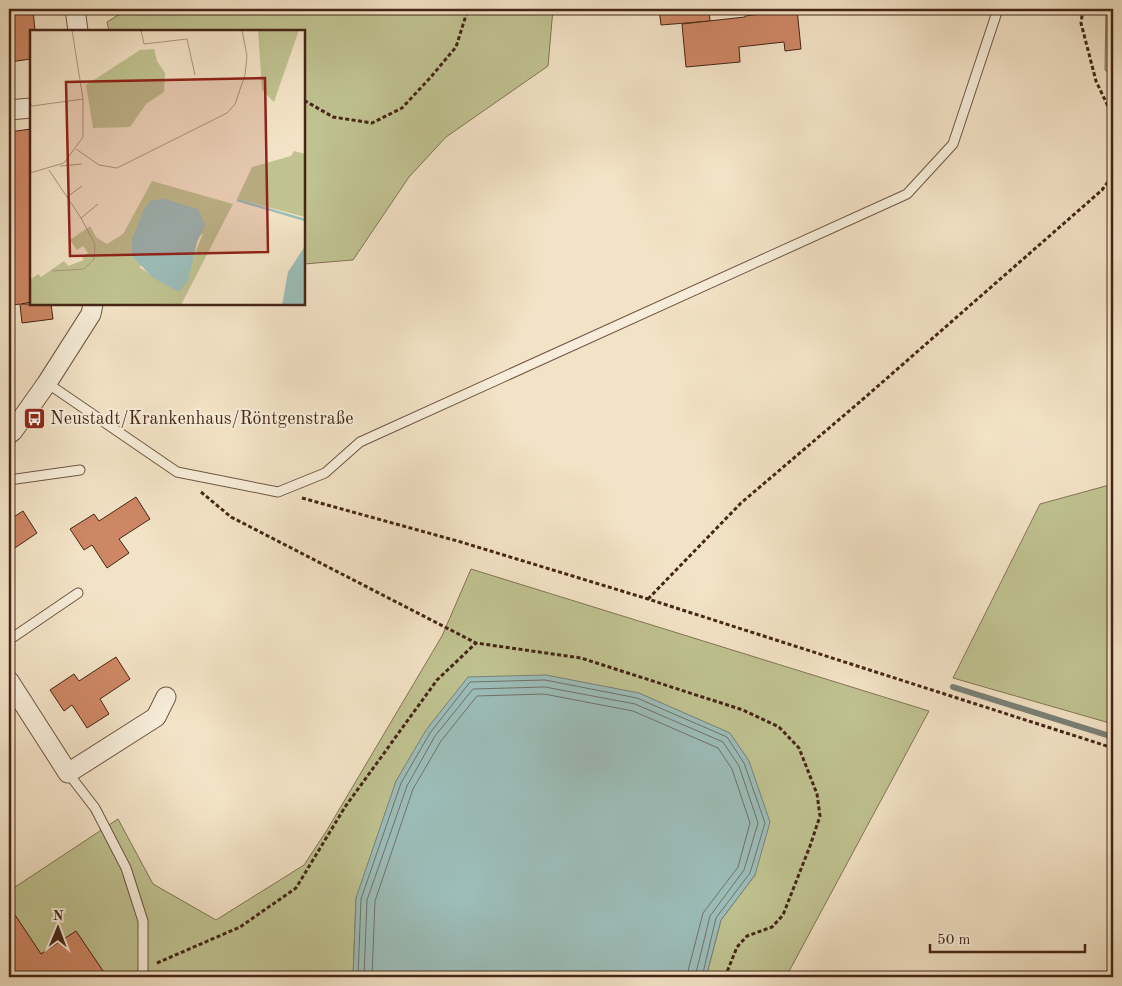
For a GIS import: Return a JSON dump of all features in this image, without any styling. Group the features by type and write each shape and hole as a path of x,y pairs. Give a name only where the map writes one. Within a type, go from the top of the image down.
{"street":[{"path":"75,9 78,30"},
{"path":"9,110 30,108"},
{"path":"9,434 47,383 90,314 93,305"},
{"path":"9,681 68,773 156,717 166,697"}],"lane":[{"path":"47,383 177,472 278,492 325,473 360,442 907,194 953,144 998,9"},
{"path":"9,480 80,470"},
{"path":"9,640 78,593"},
{"path":"68,773 95,808 126,868 143,921 142,973"}],"path":[{"path":"305,101 333,117 372,123 402,108 456,47 467,9"},
{"path":"1083,9 1081,23 1096,81 1113,117"},
{"path":"648,599 741,503 1095,197 1113,175"},
{"path":"177,472 231,517 476,643 581,658 744,710 779,727 799,748 817,794 820,816 783,915 772,927 747,936 737,947 725,977"},
{"path":"278,492 461,542 648,599 1113,748"},
{"path":"142,973 240,927 296,888 345,807 437,680 476,643"}],"green space":[{"path":"128,9 553,9 548,66 446,137 409,177 353,260 305,264 305,30 109,30 107,22"},
{"path":"1106,9 1113,9 1113,78 1105,70"},
{"path":"1113,484 1113,724 953,678 1040,504"},
{"path":"471,569 929,711 786,977 706,977 721,920 755,875 356,898 353,977 94,977 103,971 76,931 41,954 9,906 9,891 118,819 153,884 216,920 304,865 327,830 442,636"}],"water":[{"path":"546,675 639,693 730,733 749,761 770,822 755,875 721,920 706,977 353,977 356,898 396,781 426,730 468,677"}],"building":[{"path":"659,9 709,9 710,21 661,25"},
{"path":"769,9 797,9 801,49 785,51 784,42 739,47 740,62 686,67 682,24 769,13"},
{"path":"33,10 35,30 30,30 30,59 9,62 9,13"},
{"path":"30,129 30,302 21,304 51,305 53,319 22,323 20,304 13,305 9,265 9,169 11,169 9,132"},
{"path":"136,497 150,519 119,539 129,553 107,568 92,545 84,550 70,529 94,514 99,521"},
{"path":"23,511 37,533 9,552 9,520"},
{"path":"116,657 130,679 100,699 109,714 87,728 72,705 64,711 50,690 74,674 79,681"},
{"path":"9,906 41,954 76,931 103,971 94,977 9,977"}],"waterway":[{"path":"953,687 1113,737"}],"place":[{"name":"Neustadt/Krankenhaus/Röntgenstraße","path":"34,418"}]}
